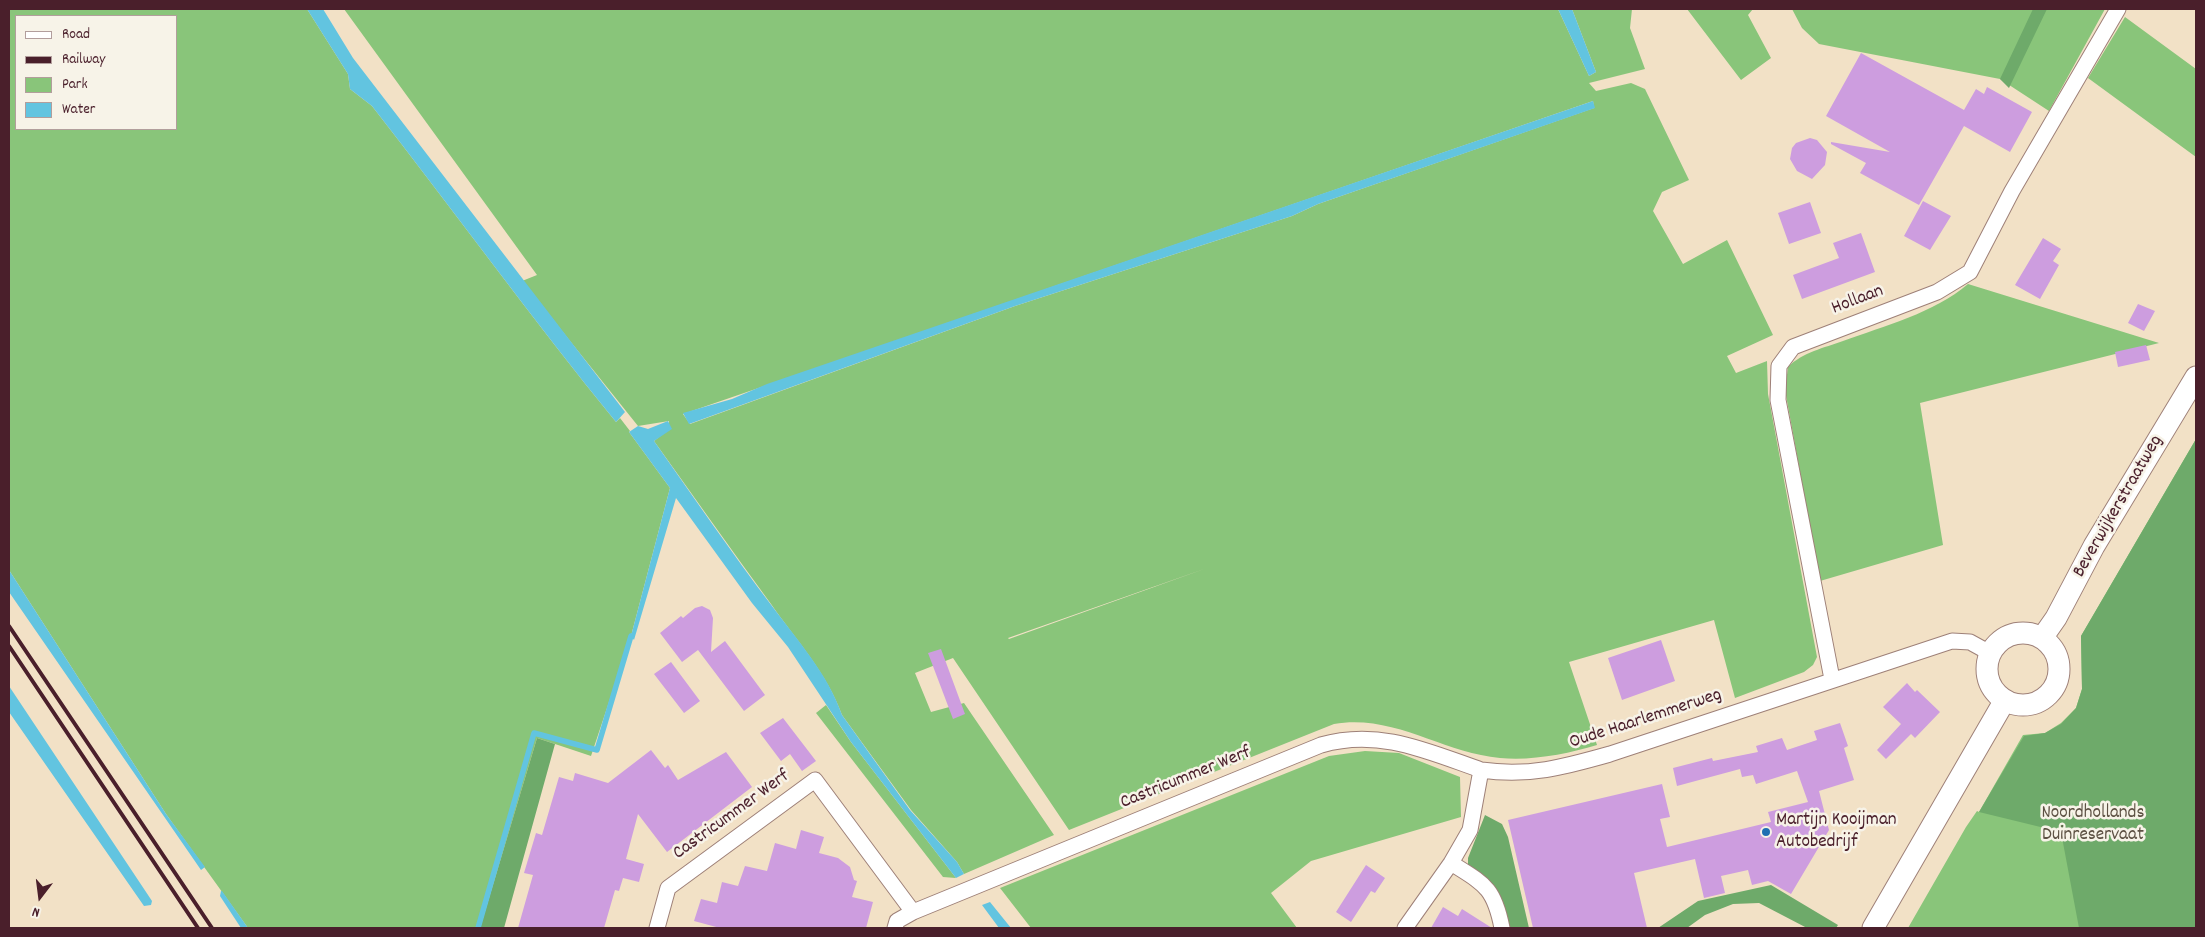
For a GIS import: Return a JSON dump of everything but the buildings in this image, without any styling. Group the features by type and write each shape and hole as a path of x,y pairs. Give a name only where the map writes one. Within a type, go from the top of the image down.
{"main road":[{"name":"Beverwijkerstraatweg","path":"2042,638 2056,618 2094,546 2196,377"},
{"path":"2021,633 2042,638 2051,645 2058,660 2059,677 2055,687 2038,702 2016,704 2005,700 1992,687 1988,678 1987,668 1990,653 2001,640 2010,635 2021,633"},
{"path":"1873,928 2005,700"}],"street":[{"name":"Hollaan","path":"1832,679 1778,400 1779,366 1793,347 1937,292 1970,272 2012,191 2118,9"},
{"name":"Oude Haarlemmerweg","path":"1481,770 1522,773 1562,768 1610,754 1832,679 1952,641 1970,642 1990,653"},
{"name":"Castricummer Werf","path":"895,928 897,921 913,912 1321,745 1343,738 1379,739 1418,747 1481,770"},
{"path":"1404,928 1451,863 1470,830 1481,770"},
{"name":"Castricummer Werf","path":"660,928 668,888 815,780 913,912"},
{"path":"1451,863 1485,885 1499,910 1502,928"}],"green space":[{"path":"9,9 307,9 348,74 350,89 372,106 616,422 620,418 670,488 631,636 591,756 537,738 480,928 248,928 166,814 9,570"},
{"path":"344,9 1558,9 1589,76 1596,72 1572,9 1632,9 1630,28 1645,69 1589,83 1596,91 1631,83 1645,89 1689,180 1662,192 1653,211 1683,264 1727,240 1773,335 1727,356 1736,373 1767,361 1768,394 1817,657 1813,665 1804,672 1735,698 1714,620 1569,662 1597,745 1549,756 1512,759 1479,755 1378,724 1356,722 1334,724 1069,830 953,658 915,673 931,712 964,703 1054,835 964,874 957,862 911,810 842,715 820,671 654,441 669,429 669,421 638,426 522,281 537,275","holes":["1593,101 1594,108 1318,204 1292,216 1015,306 690,424 683,414","1207,568 1009,639 1008,638"]},
{"path":"1687,9 1753,9 1748,15 1771,58 1741,80"},
{"path":"1792,9 2105,9 2049,111 2000,79 1819,44 1802,28"},
{"path":"2033,9 2047,9 2009,88 2000,79"},
{"path":"2125,17 2196,69 2196,157 2088,78"},
{"path":"1968,284 2159,343 1920,403 1943,545 1820,581 1785,390 1788,367 1814,351 1924,311 1955,294"},
{"name":"Noordhollands Duinreservaat","path":"2196,439 2196,928 1908,928 1966,827 1977,811 1979,812 2023,735 2045,733 2061,723 2076,708 2082,689 2081,636"},
{"name":"Noordhollands Duinreservaat","path":"2196,439 2196,928 2079,928 2061,832 1979,812 2024,736 2045,733 2061,724 2076,708 2082,689 2081,636"},
{"path":"826,705 851,742 956,878 943,877 816,713"},
{"path":"537,738 555,744 504,928 480,928"},
{"path":"1365,751 1399,753 1460,777 1461,817 1311,861 1271,893 1297,928 1031,928 1000,888 1329,756"},
{"path":"1485,815 1502,824 1508,837 1529,928 1510,928 1498,891 1487,879 1468,867 1468,858"},
{"path":"1771,885 1838,925 1836,928 1807,928 1759,903 1733,904 1705,915 1687,928 1658,928 1698,901"}],"water":[{"path":"307,9 323,9 353,58 625,412 616,422 372,106 350,89 348,74"},
{"path":"1558,9 1572,9 1596,72 1589,76"},
{"path":"1593,101 1595,108 1318,204 1292,216 1015,306 689,424 683,413 732,399 767,384"},
{"path":"668,421 672,429 654,441 742,565 812,658 829,686 842,715 910,810 957,862 964,874 956,878 851,742 788,647 752,603 676,498 634,640 631,636 670,488 629,432 638,426 648,429"},
{"path":"9,570 166,814 205,867 201,870 9,592"},
{"path":"9,686 152,901 151,905 144,906 9,712"},
{"path":"221,891 248,928 241,928 220,896"},
{"path":"990,902 1011,928 999,928 982,905"}],"waterway":[{"path":"478,928 534,733 597,750 631,636"}],"railway":[{"path":"9,626 212,928"},
{"path":"9,646 198,928"}],"place":[{"name":"Martijn Kooijman Autobedrijf","path":"1766,832"}]}
